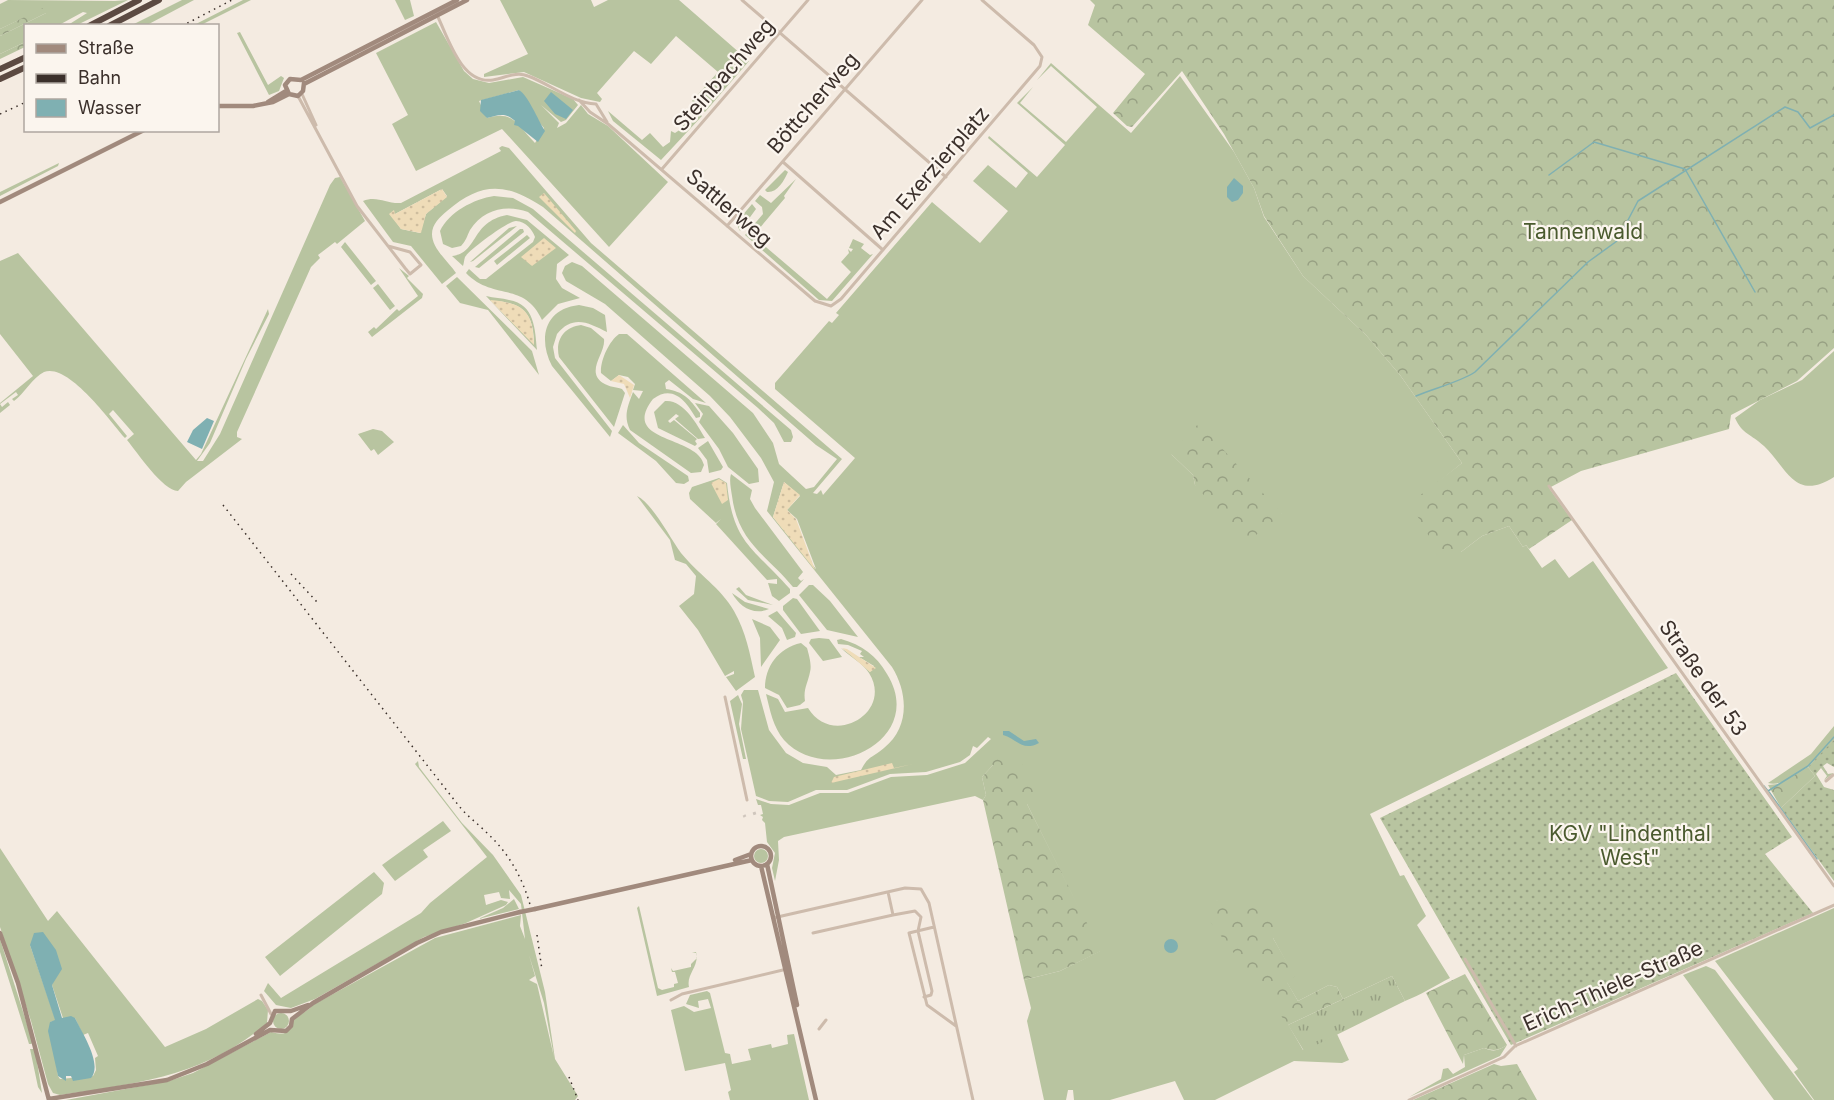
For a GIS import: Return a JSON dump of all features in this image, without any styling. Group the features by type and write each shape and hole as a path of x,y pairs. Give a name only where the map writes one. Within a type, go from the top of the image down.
{"highway":[{"path":"93,24 139,0"},
{"path":"113,24 159,0"},
{"path":"0,69 24,58"},
{"path":"0,79 24,68"}],"street":[{"path":"287,92 286,84 290,79 303,82 457,0"},
{"path":"436,13 467,0"},
{"path":"742,0 946,177"},
{"name":"Steinbachweg","path":"662,170 808,0"},
{"name":"Böttcherweg","path":"727,226 922,0"},
{"name":"Am Exerzierplatz","path":"835,304 1036,73 1042,57 1034,45 982,0"},
{"name":"Sattlerweg","path":"436,13 463,65 473,76 489,81 524,74 579,100 596,104 608,124"},
{"path":"303,82 300,95 357,206 388,246 410,273 421,265 410,252 388,246"},
{"path":"219,106 263,104 287,92 300,95"},
{"name":"Sattlerweg","path":"579,100 815,302 826,306 835,304"},
{"path":"588,109 592,104"},
{"path":"597,117 602,112"},
{"path":"0,202 140,132"},
{"path":"783,162 883,250"},
{"name":"Straße der 53","path":"1549,486 1834,886"},
{"path":"726,697 747,800"},
{"path":"1826,781 1834,776"},
{"path":"751,857 757,847 766,848 771,856 764,865"},
{"path":"292,1019 313,1003 417,943 441,932 751,857 764,865 816,1099"},
{"path":"776,917 888,892 914,888 921,890 929,903 973,1100"},
{"path":"888,892 893,915"},
{"name":"Erich-Thiele-Straße","path":"1409,1100 1504,1057 1516,1046 1834,905"},
{"path":"813,933 893,915 917,913 922,921 918,931 932,991 930,995 924,997"},
{"path":"934,927 909,933 924,997 929,1008 956,1026"},
{"path":"0,933 18,983 49,1100 167,1080 207,1064 250,1039 273,1029 286,1031 291,1026 292,1019 288,1012"},
{"path":"1465,959 1516,1046"},
{"path":"671,1000 682,994 787,969"},
{"path":"261,995 271,1014 270,1023 273,1029"},
{"path":"266,1002 278,1010 288,1012 313,1003"},
{"path":"271,1014 278,1010"},
{"path":"819,1029 826,1020"},
{"path":"250,1039 270,1023"}],"green space":[{"path":"8,0 128,0 79,24 70,24 87,13 83,12 61,24 24,24 46,13 21,19 0,29 0,4"},
{"path":"182,0 194,0 149,24 134,24"},
{"path":"243,0 251,0 203,24 196,24"},
{"path":"395,0 410,0 414,16 405,20"},
{"path":"500,0 591,0 594,7 608,0 679,0 749,61 705,112 692,101 718,72 676,36 651,64 634,51 597,93 602,99 600,102 581,98 524,72 484,77 484,74 528,54"},
{"name":"Tannenwald","path":"1090,0 1834,0 1834,348 1797,381 1731,415 1729,429 1581,471 1549,488 1572,520 1529,549 1526,545 1523,547 1509,526 1482,536 1461,552 1440,556 1410,503 1462,463 1400,375 1366,335 1303,276 1264,216 1254,188 1224,134 1182,71 1132,127 1127,126 1113,113 1145,74 1088,25 1095,5"},
{"path":"43,8 46,13 0,36 0,29"},
{"path":"436,22 464,71 473,79 489,83 523,77 573,99 578,105 566,120 561,122 541,105 559,123 557,128 566,123 581,105 588,114 608,126 668,182 609,247 502,129 416,171 392,124 408,115 376,53","holes":["519,90 544,128 535,143 519,125 509,118 503,116 487,118 479,101"]},
{"path":"24,24 24,42 0,54 0,36"},
{"path":"240,32 268,85 281,76 284,78 279,91 269,95 237,33"},
{"path":"24,42 24,47 0,59 0,54"},
{"path":"1051,63 1131,133 1180,76 1234,152 1254,188 1264,217 1303,276 1366,335 1400,375 1462,463 1441,480 1461,552 1482,536 1509,526 1523,547 1526,545 1542,568 1555,559 1569,578 1593,561 1668,668 1370,814 1400,876 1404,875 1426,916 1417,925 1450,978 1422,993 1405,1001 1392,976 1343,999 1337,987 1329,985 1298,1001 1286,981 1294,976 1273,938 1216,900 1303,1050 1337,1034 1349,1060 1342,1063 1294,1061 1215,1100 1184,1100 1175,1081 1110,1100 1074,1100 1073,1090 1068,1090 1066,1100 1044,1100 1027,1021 1031,1008 1024,980 1060,971 1100,951 1027,804 993,765 982,777 986,795 983,800 975,796 784,837 778,841 779,860 775,881 772,868 775,853 767,842 765,823 760,815 763,814 761,805 758,805 756,799 771,804 789,805 820,793 848,793 891,777 927,775 965,763 991,739 988,737 977,748 973,746 970,755 960,762 926,772 890,774 847,790 816,790 788,802 769,801 756,796 741,729 743,702 741,695 744,690 758,690 769,730 786,753 803,763 827,767 836,775 861,770 868,759 892,740 902,720 904,709 901,688 892,667 767,511 774,482 761,458 730,417 710,396 605,304 566,281 562,273 565,266 572,262 582,266 753,413 773,443 779,464 806,489 814,487 837,459 816,445 543,207 530,199 506,190 483,190 460,201 442,216 433,227 433,240 456,273 442,284 411,246 393,242 363,201 377,199 401,203 501,151 499,148 502,146 509,148 591,243 842,459 813,493 817,494 821,490 823,495 855,458 775,389 775,383 829,321 832,323 839,315 836,313 932,202 980,243 1008,211 973,181 988,165 1016,188 1028,173 988,138 989,136 1037,177 1065,145 1017,103 1033,87 1020,103 1066,142 1097,107 1051,66 1037,80","holes":["442,189 447,196 426,214 420,233 401,229 390,213 395,214","1171,454 1282,514 1195,485 1193,475","784,482 800,496 787,510 797,519 816,569 773,517"]},
{"path":"691,107 702,116 661,160 613,121 608,111 642,140 650,133 663,147 670,142 671,131 675,133 681,129 682,123 679,121"},
{"path":"59,163 58,166 0,196 0,192"},
{"path":"785,170 788,172 780,186 774,191 767,192 765,190"},
{"path":"340,177 365,221 337,244 335,242 318,255 320,258 311,267 237,432 237,437 242,439 186,482 178,491 165,485 158,478 127,440 134,434 113,410 109,414 127,436 125,438 100,407 65,376 54,371 44,372 14,401 12,399 18,395 16,392 0,404 33,376 0,334 0,261 18,253 196,460 201,454 268,309 269,314 246,359 210,443 197,461 203,461 220,434 330,185 335,178"},
{"path":"796,179 784,196 785,198 753,236 827,299 851,272 841,262 849,253 848,249 851,252 853,249 849,248 853,239 864,244 861,248 870,255 873,254 832,301 819,300 745,235 763,214 762,207 755,201 760,195 771,203"},
{"path":"494,196 513,198 533,209 791,430 793,437 791,442 784,442 774,423 758,408 528,212 512,208 496,210 475,223 461,246 452,248 443,244 440,231 449,218 470,203"},
{"path":"752,204 756,209 740,231 736,223"},
{"path":"507,215 527,220 569,255 557,264 556,279 562,288 580,298 558,304 542,320 535,308 526,300 517,295 487,287 466,273 469,269 480,279 486,279 533,242 535,237 526,224 516,221 497,231 468,253 463,266 452,256 461,254 467,249 487,224"},
{"path":"517,226 473,261 470,262 509,228"},
{"path":"520,229 524,232 479,268 475,267"},
{"path":"527,235 530,238 497,265 494,261"},
{"path":"345,242 376,281 371,285 341,247"},
{"path":"399,268 409,276 407,278 423,294 422,298 372,337 368,332 374,327 376,329 397,309 399,311 418,296"},
{"path":"457,277 532,351 539,375 488,310 460,303 446,286"},
{"path":"378,284 395,306 390,310 373,288"},
{"path":"486,296 518,302 529,312 532,319 537,350","holes":["491,301 518,306 529,317 534,344"]},
{"path":"579,305 593,308 605,315 607,332 587,323 569,324 557,334 553,347 555,358 612,431 610,437 552,366 545,346 547,327 551,319 558,312"},
{"path":"581,325 591,328 604,339 596,367 598,378 605,384 622,389 625,393 614,427 559,357 558,345 562,335 570,328"},
{"path":"619,334 627,334 706,403 693,399 669,380 665,383 666,389 686,396 700,413 700,417 696,418 678,397 667,393 653,399 645,413 646,424 653,431 699,455 704,465 701,472 691,473 630,430 627,416 629,402 633,392 639,399 643,391 633,390 635,384 628,377 619,375 611,381 601,373 606,352"},
{"path":"1834,351 1834,477 1821,484 1810,486 1793,479 1764,446 1744,431 1735,418 1760,400 1802,380"},
{"path":"665,401 672,401 683,408 705,438 698,439 675,419 679,416 676,414 668,421 670,423 674,420 697,439 695,446 658,428 654,412"},
{"path":"8,402 10,405 0,413 0,404 2,407"},
{"path":"695,403 709,406 733,433 758,469 759,482 749,484 728,467 719,449 699,422 703,414"},
{"path":"1199,423 1282,514 1246,543 1195,485 1193,475 1171,454"},
{"path":"623,425 639,443 688,476 689,481 684,484 676,483 656,461 618,433"},
{"path":"373,429 382,431 394,442 378,455 374,449 371,451 358,434"},
{"path":"708,441 723,467 721,470 709,473 707,460 698,448"},
{"path":"731,474 752,490 750,499 755,508 803,572 798,578 801,581 804,579 797,587 793,587 755,547 740,526 730,485"},
{"path":"719,478 727,483 734,519 747,543 790,589 790,593 779,601 772,596 768,583 777,584 777,579 767,580 716,524 721,519 716,523 690,499 689,493 692,487"},
{"path":"637,496 649,506 681,553 723,595 738,619 747,643 755,677 736,691 726,677 734,674 734,671 725,676 698,630 679,606 694,594 696,576 686,564 675,560 670,540"},
{"path":"809,585 813,585 830,601 858,637 827,630 799,595"},
{"path":"739,587 746,595 773,605 748,600 736,589"},
{"path":"732,593 745,602 769,609 757,611 747,608 738,602"},
{"path":"793,598 797,599 820,631 801,634 783,610 783,606"},
{"path":"777,611 796,633 795,637 787,640 782,628 768,616"},
{"path":"752,619 770,627 780,640 761,667 760,638"},
{"path":"811,639 829,639 842,657 823,661 809,643"},
{"path":"841,639 856,644 868,652 883,667 896,698 894,719 884,737 867,750 846,758 824,759 802,754 780,735 766,694 778,699 785,712 808,708 819,720 831,725 844,725 857,720 867,712 873,701 875,688 866,669 841,648 860,661 870,672 874,666 859,657 864,657 860,654 862,651 848,645 838,644 837,640"},
{"path":"801,643 807,648 811,670 805,701 800,705 787,708 779,695 765,688 767,673 780,654"},
{"name":"KGV \"Lindenthal West\"","path":"1676,673 1792,837 1765,854 1813,913 1511,1045 1380,818"},
{"path":"738,695 742,704 739,724 746,759 743,759 730,701"},
{"path":"1834,726 1834,740 1813,762 1785,781 1768,783 1811,754"},
{"path":"1834,740 1834,767 1827,763 1823,766 1828,774 1834,773 1824,780 1827,776 1821,768 1816,774 1824,787 1834,790 1834,881 1781,808 1815,776 1808,767"},
{"path":"1018,756 1018,762 1030,770 1036,797 1027,804 1101,951 1060,971 1024,980 983,800 986,795 982,777 993,765 990,762 999,757"},
{"path":"418,761 419,767 462,823 493,855 521,895 545,992 555,1059 578,1096 575,1100 66,1100 169,1081 193,1073 271,1032 287,1032 294,1020 313,1005 435,938 521,915 520,926 525,939 521,904 509,890 510,899 501,898 499,892 484,895 486,905 501,900 508,902 506,905 466,923 424,937 315,999 291,1008 276,1005 264,991 268,983 281,998 421,913 430,903 487,857 415,764","holes":["529,955 544,1003 554,1057 537,984 529,980 535,976"]},
{"path":"1808,767 1815,776 1781,808 1768,785 1778,784"},
{"path":"443,821 451,831 423,850 428,857 395,881 382,865"},
{"path":"0,848 48,921 57,911 165,1047 206,1029 258,999 268,1010 267,1023 244,1041 220,1055 169,1075 116,1087 60,1095 53,1093 48,1084 31,1021 0,927","holes":["30,945 53,979 52,985 63,1018 75,1018 83,1035 88,1033 98,1056 95,1058 96,1070 93,1076 60,1079 58,1076 50,1022 56,1021"]},
{"path":"758,849 764,849 768,856 764,863 758,863 754,859 754,853"},
{"path":"374,872 384,883 382,894 280,976 265,957"},
{"path":"514,899 519,909 478,919 503,908"},
{"path":"1216,900 1272,907 1284,929 1273,938 1295,976 1287,982 1298,1001 1329,985 1337,987 1343,999 1288,1025 1206,916"},
{"path":"639,906 658,988 662,990 674,987 674,984 678,983 675,972 672,972 671,968 673,971 691,967 697,958 689,978 689,987 657,996 637,908"},
{"path":"1834,908 1834,1100 1814,1100 1794,1072 1798,1069 1715,961"},
{"path":"0,939 33,1043 31,1044 29,1044 0,952"},
{"path":"1706,966 1715,970 1813,1100 1774,1100 1683,975"},
{"path":"1465,974 1507,1045 1495,1050 1484,1048 1464,1055 1463,1064 1426,993"},
{"path":"1392,976 1405,1001 1304,1051 1288,1025"},
{"path":"707,991 710,993 725,1053 730,1054 732,1064 751,1060 748,1049 771,1044 772,1048 788,1044 787,1035 794,1034 809,1100 730,1100 728,1092 731,1090 725,1063 685,1071 671,1010 684,1006 694,1012 711,1008 708,999 698,1001 699,1008 686,1004 690,995"},
{"path":"278,1013 284,1013 289,1021 287,1027 278,1029 273,1024 273,1018"},
{"path":"1507,1045 1500,1056 1409,1097 1441,1079 1443,1069 1448,1068 1453,1074 1465,1067 1464,1055 1484,1048 1498,1050"},
{"path":"30,1049 35,1049 42,1093 38,1087"},
{"path":"1494,1064 1501,1066 1517,1064 1537,1100 1413,1100"}],"sand":[{"path":"442,189 447,197 426,214 421,233 401,229 389,214 394,210 395,214"},
{"path":"544,193 576,231 575,233 539,197"},
{"path":"544,238 556,248 532,266 521,257"},
{"path":"490,300 502,301 524,311 529,317 534,345"},
{"path":"619,375 634,385 630,398 624,384 611,381"},
{"path":"719,479 726,483 728,500 722,504 711,483"},
{"path":"784,482 800,495 787,510 796,519 815,570 773,517"},
{"path":"842,648 847,649 876,668 870,672"},
{"path":"892,763 894,768 913,764 831,783 834,777"}],"water":[{"path":"519,90 529,102 545,131 538,142 514,125 515,121 508,116 498,115 487,118 480,111 481,100"},
{"path":"551,92 573,110 566,119 555,114 544,101"},
{"path":"1234,178 1243,186 1243,193 1238,200 1232,202 1227,197 1227,187"},
{"path":"207,418 214,421 202,449 187,442 193,430"},
{"path":"1003,731 1009,731 1024,741 1036,739 1039,743 1028,746 1020,744 1003,735"},
{"path":"43,932 56,950 62,969 52,985 62,1018 71,1016 75,1018 86,1040 95,1065 91,1078 73,1081 71,1076 66,1076 66,1081 58,1076 48,1031 50,1022 55,1020 30,945 34,933"},
{"path":"1171,939 1176,941 1178,946 1176,951 1171,953 1166,951 1164,946 1166,941"}],"waterway":[{"path":"1416,396 1475,372 1588,262 1617,241 1638,201 1785,107 1798,112 1810,128 1834,115"},
{"path":"1549,175 1594,142 1685,169 1755,292"},
{"path":"1764,786 1768,791 1808,766 1834,737"},
{"path":"1769,792 1817,859"}],"railway":[{"path":"186,24 232,0"},
{"path":"0,114 24,103"},
{"path":"223,505 459,806 502,849 520,878 532,912"},
{"path":"291,574 317,602"},
{"path":"537,935 542,970"},
{"path":"569,1077 578,1100"}]}
